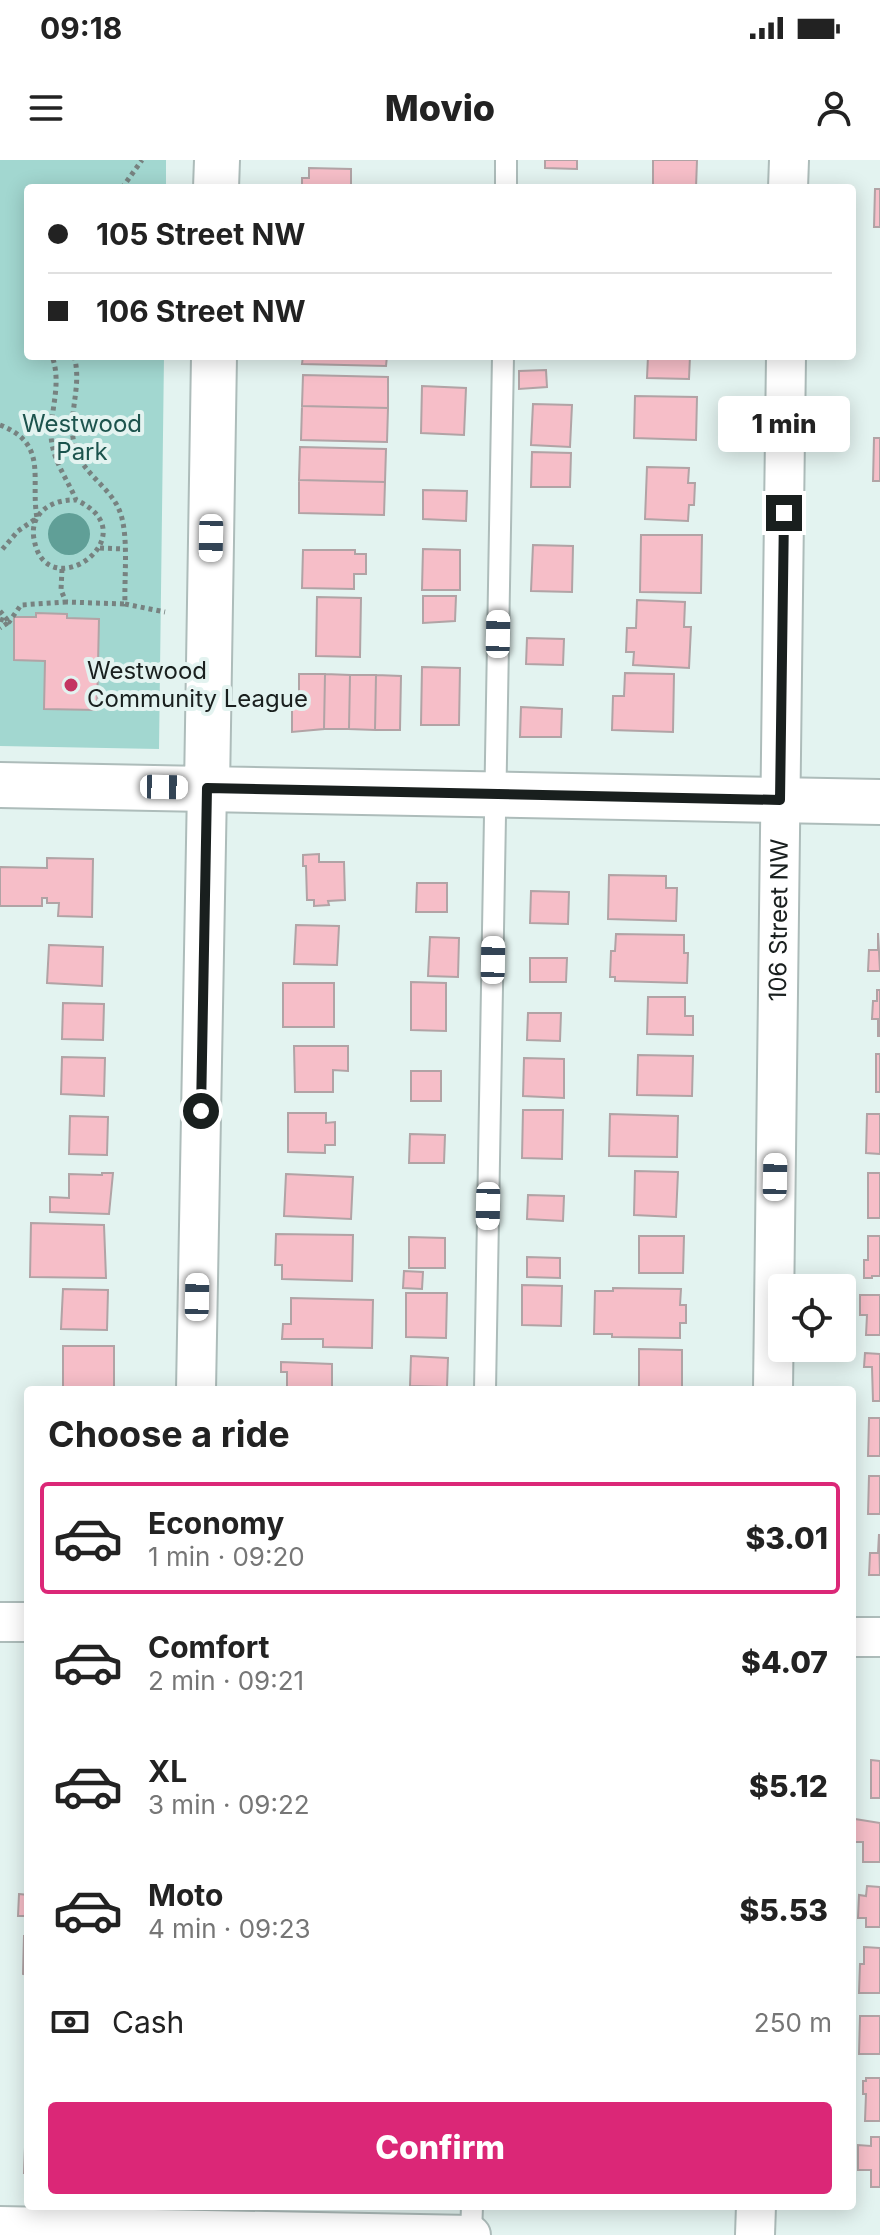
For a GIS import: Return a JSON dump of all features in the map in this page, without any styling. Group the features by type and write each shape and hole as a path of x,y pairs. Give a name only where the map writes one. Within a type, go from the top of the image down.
{"street":[{"path":"216,184 217,160"},
{"path":"788,184 789,160"},
{"path":"196,1386 214,360"},
{"name":"106 Street NW","path":"773,1386 786,360"},
{"path":"0,785 880,802"},
{"path":"0,1622 24,1622"},
{"path":"856,1637 880,1637"},
{"path":"755,2235 756,2210"},
{"path":"0,2226 180,2218 471,2235"}],"lane":[{"path":"506,160 506,184"},
{"path":"485,1386 503,360"},
{"path":"471,2235 472,2210"}],"path":[{"path":"125,184 142,160"},
{"path":"53,360 58,379 52,421 54,453 76,500"},
{"path":"75,360 79,382 72,422 75,448 87,471 120,511 125,604"},
{"path":"0,425 27,441 32,453 37,518 33,536 36,548 51,565 62,569 84,565 100,548 103,536 101,524 87,505 63,499 51,503 37,518 18,531 0,552"},
{"path":"100,548 123,549"},
{"path":"62,569 61,590 66,602"},
{"path":"0,628 9,622 21,605 66,602 125,604 165,612"},
{"path":"0,611 9,622"},
{"path":"0,619 9,622"}],"green space":[{"name":"Westwood Park","path":"0,160 166,160 166,184 24,184 24,360 164,360 159,749 0,746"}],"shaded area":[{"path":"69,513 84,519 90,534 84,549 69,555 54,549 48,534 54,519"}],"building":[{"path":"545,160 577,160 577,169 545,168"},
{"path":"653,160 697,160 696,184 653,184"},
{"path":"309,168 351,169 351,184 302,184 302,178 309,178"},
{"path":"875,189 880,189 880,227 874,227"},
{"path":"302,360 387,360 386,366 302,364"},
{"path":"648,360 690,360 689,379 647,378"},
{"path":"546,370 547,387 519,389 519,371"},
{"path":"303,375 388,377 388,408 302,406"},
{"path":"422,386 466,388 464,435 421,433"},
{"path":"635,396 697,397 696,440 634,438"},
{"path":"533,404 572,405 570,447 531,445"},
{"path":"302,406 388,408 387,442 301,440"},
{"path":"874,438 880,438 880,481 873,481"},
{"path":"300,447 386,449 385,482 299,480"},
{"path":"532,452 571,453 570,487 531,487"},
{"path":"647,467 689,468 688,483 695,483 694,505 689,505 688,521 645,519"},
{"path":"299,480 385,482 384,515 299,513"},
{"path":"423,490 467,491 466,521 423,519"},
{"path":"641,535 702,535 701,593 640,592"},
{"path":"533,545 573,546 572,592 531,591"},
{"path":"423,549 460,550 460,590 422,590"},
{"path":"303,550 355,550 355,554 366,554 366,574 354,574 354,589 302,588"},
{"path":"423,596 456,596 455,621 423,623"},
{"path":"317,597 361,598 360,657 316,656"},
{"path":"637,600 685,602 684,627 691,627 689,668 633,665 634,652 626,652 627,628 636,628"},
{"name":"Westwood Community League","path":"36,613 99,619 97,710 44,709 45,661 14,660 14,617 36,617"},
{"path":"527,638 564,639 563,665 526,664"},
{"path":"422,667 460,668 459,725 421,725"},
{"path":"625,673 674,674 673,732 612,730 613,696 624,696"},
{"path":"299,674 325,674 324,729 292,732 292,702 299,703"},
{"path":"325,674 350,675 349,729 324,729"},
{"path":"350,675 376,675 375,730 349,729"},
{"path":"376,675 401,676 400,730 375,730"},
{"path":"521,707 562,709 561,737 520,737"},
{"path":"319,854 319,862 344,862 345,900 314,906 314,900 307,900 303,855"},
{"path":"47,858 93,859 92,917 58,916 59,903 47,903 47,898 42,898 42,906 0,906 0,867 47,868"},
{"path":"609,875 666,876 666,888 677,888 676,921 608,919"},
{"path":"417,883 447,883 447,912 416,912"},
{"path":"531,891 569,892 568,924 530,923"},
{"path":"296,925 339,926 337,965 294,964"},
{"path":"878,933 880,971 868,971 869,950 878,950"},
{"path":"616,934 684,935 684,953 688,953 687,983 615,981 615,977 610,977 611,951 615,951"},
{"path":"430,937 459,938 458,977 428,976"},
{"path":"49,945 103,947 102,986 47,983"},
{"path":"530,958 567,958 566,982 530,982"},
{"path":"411,982 446,983 446,1031 411,1030"},
{"path":"283,983 334,983 334,1027 283,1027"},
{"path":"877,990 880,990 880,1036 878,1019 872,1019"},
{"path":"648,997 685,997 685,1016 693,1016 693,1035 647,1034"},
{"path":"63,1003 104,1004 103,1040 62,1039"},
{"path":"528,1013 561,1013 560,1041 527,1040"},
{"path":"294,1046 348,1046 348,1071 333,1070 333,1092 295,1092"},
{"path":"876,1054 880,1054 880,1092 876,1092"},
{"path":"638,1055 693,1056 692,1096 637,1095"},
{"path":"62,1057 105,1058 104,1096 61,1094"},
{"path":"524,1058 564,1059 564,1098 523,1096"},
{"path":"411,1071 441,1071 441,1101 411,1101"},
{"path":"523,1110 563,1110 562,1159 522,1158"},
{"path":"288,1113 326,1113 326,1123 335,1122 335,1145 325,1145 325,1153 288,1152"},
{"path":"610,1114 678,1116 677,1157 609,1156"},
{"path":"867,1114 880,1114 880,1154 866,1153"},
{"path":"70,1116 108,1117 107,1155 69,1154"},
{"path":"410,1134 445,1135 444,1163 409,1163"},
{"path":"635,1171 678,1172 676,1217 634,1215"},
{"path":"113,1173 109,1214 50,1212 50,1197 69,1198 69,1174"},
{"path":"868,1173 880,1173 880,1218 868,1218"},
{"path":"286,1174 353,1177 351,1219 284,1216"},
{"path":"528,1195 564,1196 563,1221 527,1219"},
{"path":"31,1223 104,1225 106,1278 30,1277"},
{"path":"276,1234 353,1235 352,1281 282,1279 282,1265 275,1265"},
{"path":"639,1236 684,1236 683,1273 639,1273"},
{"path":"868,1236 880,1236 880,1276 864,1278 864,1260 868,1260"},
{"path":"409,1237 445,1238 445,1268 409,1268"},
{"path":"527,1257 560,1258 560,1278 527,1277"},
{"path":"404,1271 423,1272 422,1289 403,1288"},
{"path":"522,1285 562,1286 561,1326 522,1325"},
{"path":"613,1288 681,1289 680,1305 686,1305 686,1323 680,1323 680,1338 594,1334 595,1291 613,1291"},
{"path":"63,1289 108,1290 107,1330 61,1329"},
{"path":"406,1293 447,1293 446,1338 406,1337"},
{"path":"860,1295 880,1295 880,1335 866,1335 867,1315 860,1315"},
{"path":"291,1298 373,1300 372,1348 323,1347 323,1339 282,1339 283,1324 291,1324"},
{"path":"63,1346 114,1346 114,1386 63,1386"},
{"path":"639,1349 682,1350 682,1386 639,1386"},
{"path":"865,1353 880,1354 880,1401 873,1401 872,1367 864,1367"},
{"path":"411,1356 448,1358 447,1386 410,1386"},
{"path":"281,1362 332,1364 332,1386 287,1386 287,1372 281,1372"},
{"path":"869,1418 880,1418 880,1456 868,1456"},
{"path":"869,1476 880,1476 880,1514 868,1514"},
{"path":"879,1534 880,1575 869,1575 870,1553 878,1553"},
{"path":"871,1760 880,1761 880,1798 871,1798"},
{"path":"856,1819 880,1823 880,1862 863,1862 863,1842 856,1842"},
{"path":"867,1886 880,1887 880,1927 866,1927 866,1918 858,1918 859,1895 866,1896"},
{"path":"19,1894 24,1895 24,1916 18,1916"},
{"path":"864,1947 880,1948 880,1993 859,1993"},
{"path":"860,2016 880,2016 880,2054 859,2054"},
{"path":"866,2078 880,2078 880,2121 865,2121 863,2081"},
{"path":"871,2137 880,2137 880,2187 871,2187 871,2170 858,2170 858,2145 871,2146"}],"place":[{"name":"Westwood Community League","path":"71,685"}],"route":[{"path":"201,1111 207,788 780,800 784,513"}]}
